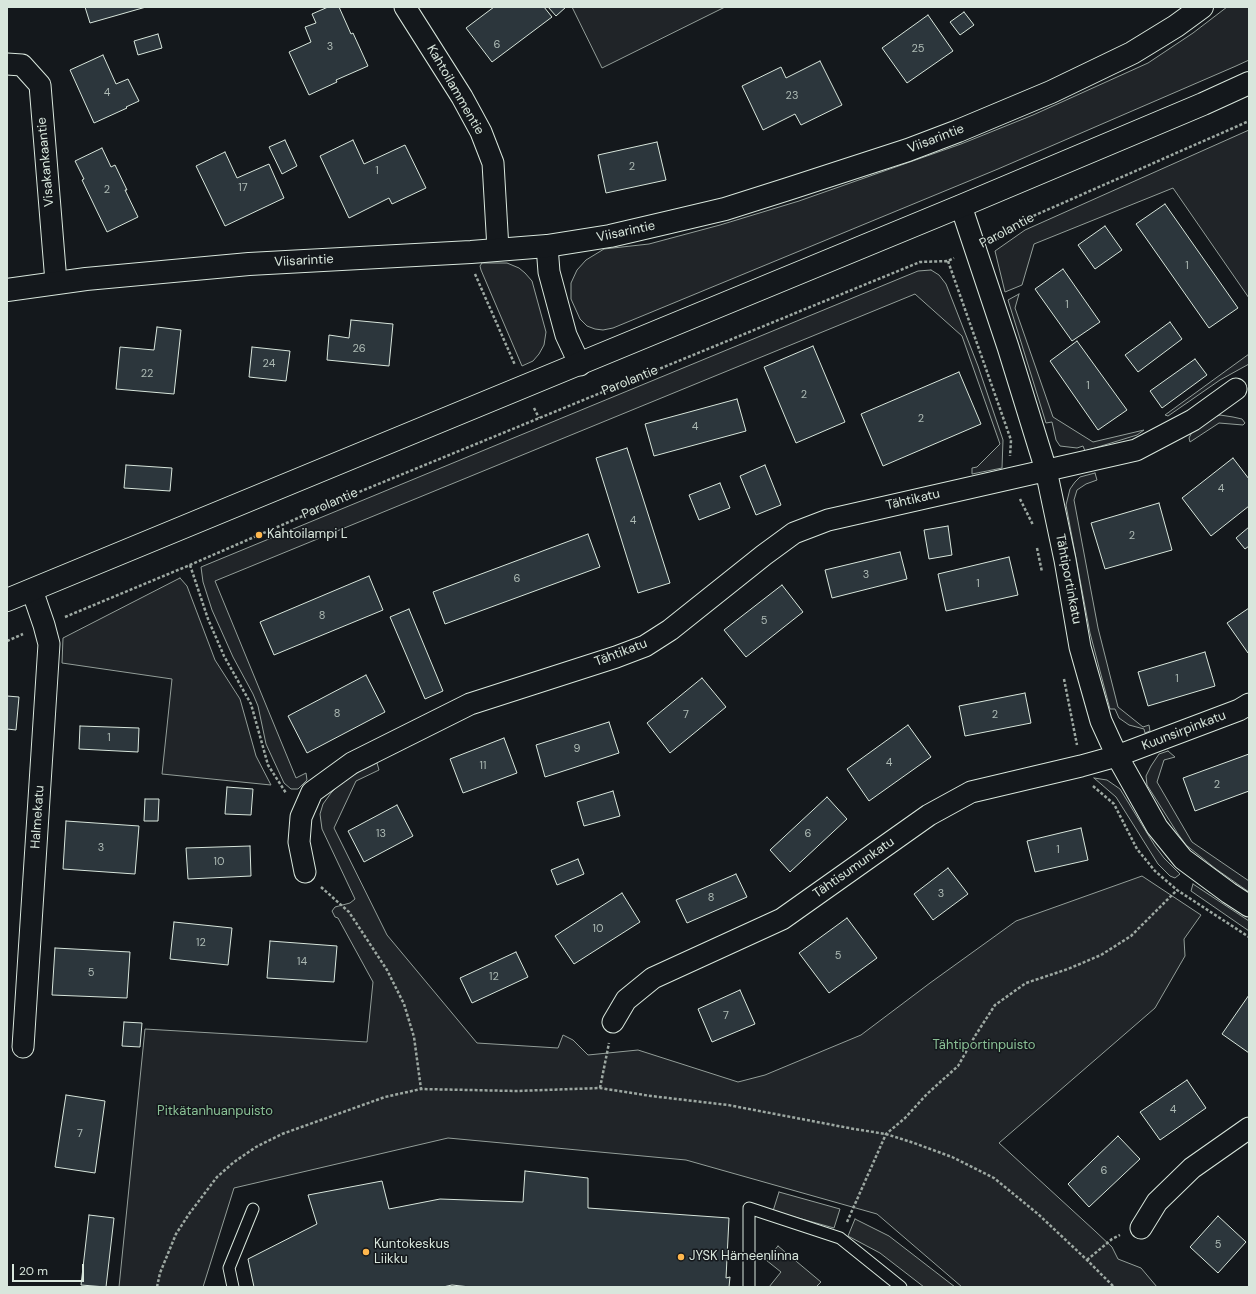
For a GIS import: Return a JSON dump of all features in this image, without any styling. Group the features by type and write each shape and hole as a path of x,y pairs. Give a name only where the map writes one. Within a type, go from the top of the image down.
{"main road":[{"name":"Viisarintie","path":"7,290 56,282 249,264 471,252 547,246 610,236 725,209 908,150 1052,92 1132,53 1176,26 1202,7"},
{"path":"7,600 580,365 1203,104 1249,82"}],"street":[{"name":"Kahtoilammentie","path":"405,7 462,97 484,138 493,163 498,249"},
{"name":"Visakankaantie","path":"7,64 22,65 40,85 56,282"},
{"name":"Tähtiportinkatu","path":"961,206 1008,347 1046,470 1065,560 1080,647 1101,721 1117,756 1157,827 1183,859 1249,906"},
{"path":"547,246 549,272 566,335 580,365"},
{"name":"Tähtikatu","path":"305,872 299,842 301,817 312,792 352,763 470,704 616,657 645,646 670,630 794,533 828,520 1136,450 1193,420 1236,389"},
{"name":"Halmekatu","path":"23,1046 49,644 32,590"},
{"name":"Kuunsirpinkatu","path":"1117,756 1239,710 1249,704"},
{"name":"Tähtisumunkatu","path":"613,1022 626,1000 653,978 782,919 929,815 971,792 1117,756"},
{"path":"1141,1228 1157,1202 1192,1168 1249,1128"}],"lane":[{"path":"749,1287 749,1208 840,1238 901,1287"},
{"path":"233,1287 229,1268 253,1209"}],"path":[{"name":"Parolantie","path":"7,640 190,565 336,501 920,262 948,261 996,240 1015,224 1249,121"},
{"path":"471,252 473,268 539,418"},
{"path":"190,565 208,619 224,656 251,704 268,765 301,817"},
{"path":"305,872 349,912 387,970 404,1004 414,1037 421,1089"},
{"path":"840,1238 886,1134 905,1118 927,1094 958,1066 995,1005 1026,983 1068,969 1101,955 1130,936 1177,890"},
{"path":"600,1088 613,1022"},
{"path":"157,1287 160,1273 176,1234 188,1214 217,1177 234,1162 256,1147 282,1134 385,1097 421,1089 517,1091 600,1088 651,1096 728,1105 886,1134 952,1158 994,1178 1038,1214 1088,1260 1114,1287"},
{"path":"1088,1260 1112,1239 1141,1228"}],"green space":[{"path":"572,7 725,7 602,68"},
{"path":"1227,7 1249,7 1249,60 998,169 613,328 603,330 595,329 587,326 580,319 571,299 571,283 577,270 586,260 604,249 649,244 720,225 799,201 961,144 1033,115 1148,63 1193,33"},
{"path":"1249,130 1249,298 1173,188 1034,244 1022,285 1005,292 995,251 1025,230"},
{"path":"482,263 507,263 519,268 532,281 546,332 544,345 539,354 533,361 522,366 481,270 480,266"},
{"path":"931,270 939,275 946,284 978,366 1003,440 1002,468 972,474 972,468 977,467 1000,444 962,336 915,294 215,581 296,778 306,773 307,780 298,789 291,789 284,783 266,744 258,706 233,657 212,610 203,582 201,567 918,271"},
{"path":"1019,294 1015,308 1053,417 1093,442 1144,430 1137,435 1085,451 1083,446 1077,448 1060,446 1056,440 1052,422 1046,423 1008,300"},
{"path":"1249,354 1249,364 1220,380 1168,416 1165,415"},
{"path":"1220,415 1242,419 1245,423 1243,425 1219,423 1190,442 1189,438 1192,432 1200,425"},
{"path":"1095,473 1097,480 1086,484 1077,490 1074,500 1098,628 1118,707 1143,727 1149,725 1150,731 1145,733 1144,729 1129,725 1119,718 1115,709 1110,709 1090,633 1066,505 1070,489 1075,482 1080,477"},
{"path":"180,578 187,586 215,660 240,699 256,756 271,785 162,774 172,679 62,663 63,638"},
{"path":"1168,751 1175,757 1164,760 1157,782 1192,842 1249,881 1249,892 1216,869 1186,845 1147,785 1146,776 1151,766 1159,754"},
{"name":"Pitkätanhuanpuisto","path":"377,763 379,770 356,781 334,828 387,935 477,1043 558,1048 563,1035 573,1040 588,1055 638,1050 738,1082 765,1075 861,1035 1016,921 1142,876 1201,915 1184,939 1185,956 1155,1008 999,1143 1112,1247 1118,1259 1141,1268 1157,1287 962,1287 877,1214 686,1160 448,1138 234,1188 203,1287 119,1287 145,1029 367,1042 373,982 338,918 335,917 332,911 335,907 350,903 355,899 322,829 320,814 323,804 339,785 351,776"},
{"path":"1094,778 1107,780 1120,789 1155,846 1164,858 1180,874 1175,878 1170,876 1158,864 1116,797"},
{"path":"1193,884 1249,921 1249,931 1191,891"}],"shaded area":[{"path":"779,1192 840,1209 834,1228 773,1211"},
{"path":"855,1219 889,1236 955,1287 924,1287 880,1253 848,1236"},
{"path":"778,1246 821,1282 816,1287 769,1287 781,1272 766,1260"}],"building":[{"path":"85,7 146,7 90,23"},
{"path":"328,7 339,7 368,66 336,80 337,82 309,95 289,52 311,42 305,27 316,23 312,14"},
{"path":"494,7 544,7 552,17 492,62 466,28"},
{"path":"548,7 566,7 556,16"},
{"path":"964,12 974,25 960,35 950,22"},
{"path":"928,15 953,51 907,83 882,48"},
{"path":"158,34 162,48 138,55 134,41"},
{"path":"103,55 116,84 128,79 139,101 94,123 70,70"},
{"path":"820,61 842,105 801,125 795,114 763,130 742,86 781,67 786,78"},
{"path":"285,140 297,166 282,174 269,147"},
{"path":"353,140 364,164 405,145 426,188 392,204 389,198 349,218 320,156"},
{"path":"657,142 666,180 606,193 598,155"},
{"path":"102,148 111,167 115,165 138,217 107,232 82,180 84,179 75,161"},
{"path":"225,152 237,178 269,164 284,198 225,226 196,166"},
{"path":"1165,204 1238,308 1209,328 1136,224"},
{"path":"1105,226 1122,250 1095,269 1078,245"},
{"path":"1063,269 1100,322 1072,341 1035,289"},
{"path":"351,320 393,324 389,366 327,360 329,335 349,338"},
{"path":"1170,322 1182,339 1138,372 1125,355"},
{"path":"157,327 181,330 174,394 116,389 120,347 154,350"},
{"path":"1077,341 1127,410 1098,430 1050,361"},
{"path":"813,346 845,422 796,443 764,367"},
{"path":"252,347 290,351 286,381 249,377"},
{"path":"1195,359 1207,375 1162,408 1150,391"},
{"path":"959,372 981,424 883,466 861,414"},
{"path":"737,399 746,431 654,456 645,424"},
{"path":"627,448 670,583 638,593 596,458"},
{"path":"1233,458 1249,479 1249,506 1211,536 1182,498"},
{"path":"126,465 172,468 170,491 124,488"},
{"path":"765,465 781,505 756,515 740,476"},
{"path":"720,483 730,508 699,520 689,495"},
{"path":"1159,503 1172,550 1105,569 1091,523"},
{"path":"948,526 952,555 929,559 924,530"},
{"path":"1249,527 1249,546 1245,549 1236,538"},
{"path":"588,534 600,567 445,624 433,592"},
{"path":"900,552 907,579 832,598 825,570"},
{"path":"1009,557 1018,595 946,611 938,574"},
{"path":"369,576 383,610 274,655 260,622"},
{"path":"782,585 803,612 746,657 724,630"},
{"path":"1249,608 1249,652 1248,653 1227,623"},
{"path":"409,609 443,691 425,699 390,617"},
{"path":"1205,652 1215,686 1148,706 1138,672"},
{"path":"366,675 385,712 307,753 288,716"},
{"path":"702,678 726,707 670,753 647,723"},
{"path":"1025,693 1031,723 965,736 959,706"},
{"path":"7,696 19,697 16,730 7,729"},
{"path":"609,722 619,753 545,777 536,745"},
{"path":"908,725 931,757 869,801 847,769"},
{"path":"80,726 139,728 138,752 79,749"},
{"path":"504,738 517,773 463,793 450,759"},
{"path":"1249,754 1249,791 1195,811 1183,778"},
{"path":"227,787 253,789 251,815 225,814"},
{"path":"613,791 620,816 584,826 577,802"},
{"path":"827,797 847,819 790,872 770,850"},
{"path":"145,799 159,799 158,821 144,821"},
{"path":"397,805 413,836 364,862 348,831"},
{"path":"66,821 139,826 135,874 63,869"},
{"path":"1081,828 1088,860 1035,872 1027,841"},
{"path":"250,846 251,876 188,879 186,848"},
{"path":"578,859 584,874 557,885 551,870"},
{"path":"948,868 968,894 933,920 914,894"},
{"path":"736,874 747,897 687,923 676,900"},
{"path":"622,893 640,922 574,964 555,936"},
{"path":"847,918 877,958 829,993 799,953"},
{"path":"174,922 232,928 228,965 170,959"},
{"path":"270,941 337,946 334,982 267,978"},
{"path":"55,948 130,952 127,998 52,995"},
{"path":"516,952 528,977 472,1003 460,978"},
{"path":"740,990 755,1024 712,1042 698,1009"},
{"path":"1249,995 1249,1053 1222,1034"},
{"path":"124,1022 142,1023 140,1047 122,1046"},
{"path":"1187,1080 1206,1108 1160,1140 1140,1112"},
{"path":"66,1095 105,1101 95,1173 55,1167"},
{"path":"1118,1136 1140,1159 1089,1207 1068,1184"},
{"path":"525,1171 588,1178 588,1208 729,1218 726,1278 730,1277 729,1287 470,1287 452,1285 443,1287 254,1287 248,1259 317,1224 308,1195 382,1181 389,1209 440,1199 523,1202"},
{"path":"89,1215 114,1218 106,1287 81,1285"},
{"path":"1218,1216 1246,1242 1218,1273 1190,1247"}],"place":[{"name":"Kahtoilampi L","path":"259,535"},
{"name":"Kuntokeskus Liikku","path":"366,1252"},
{"name":"JYSK Hämeenlinna","path":"681,1257"}],"park label":[{"name":"Tähtiportinpuisto","path":"984,1046"}]}
